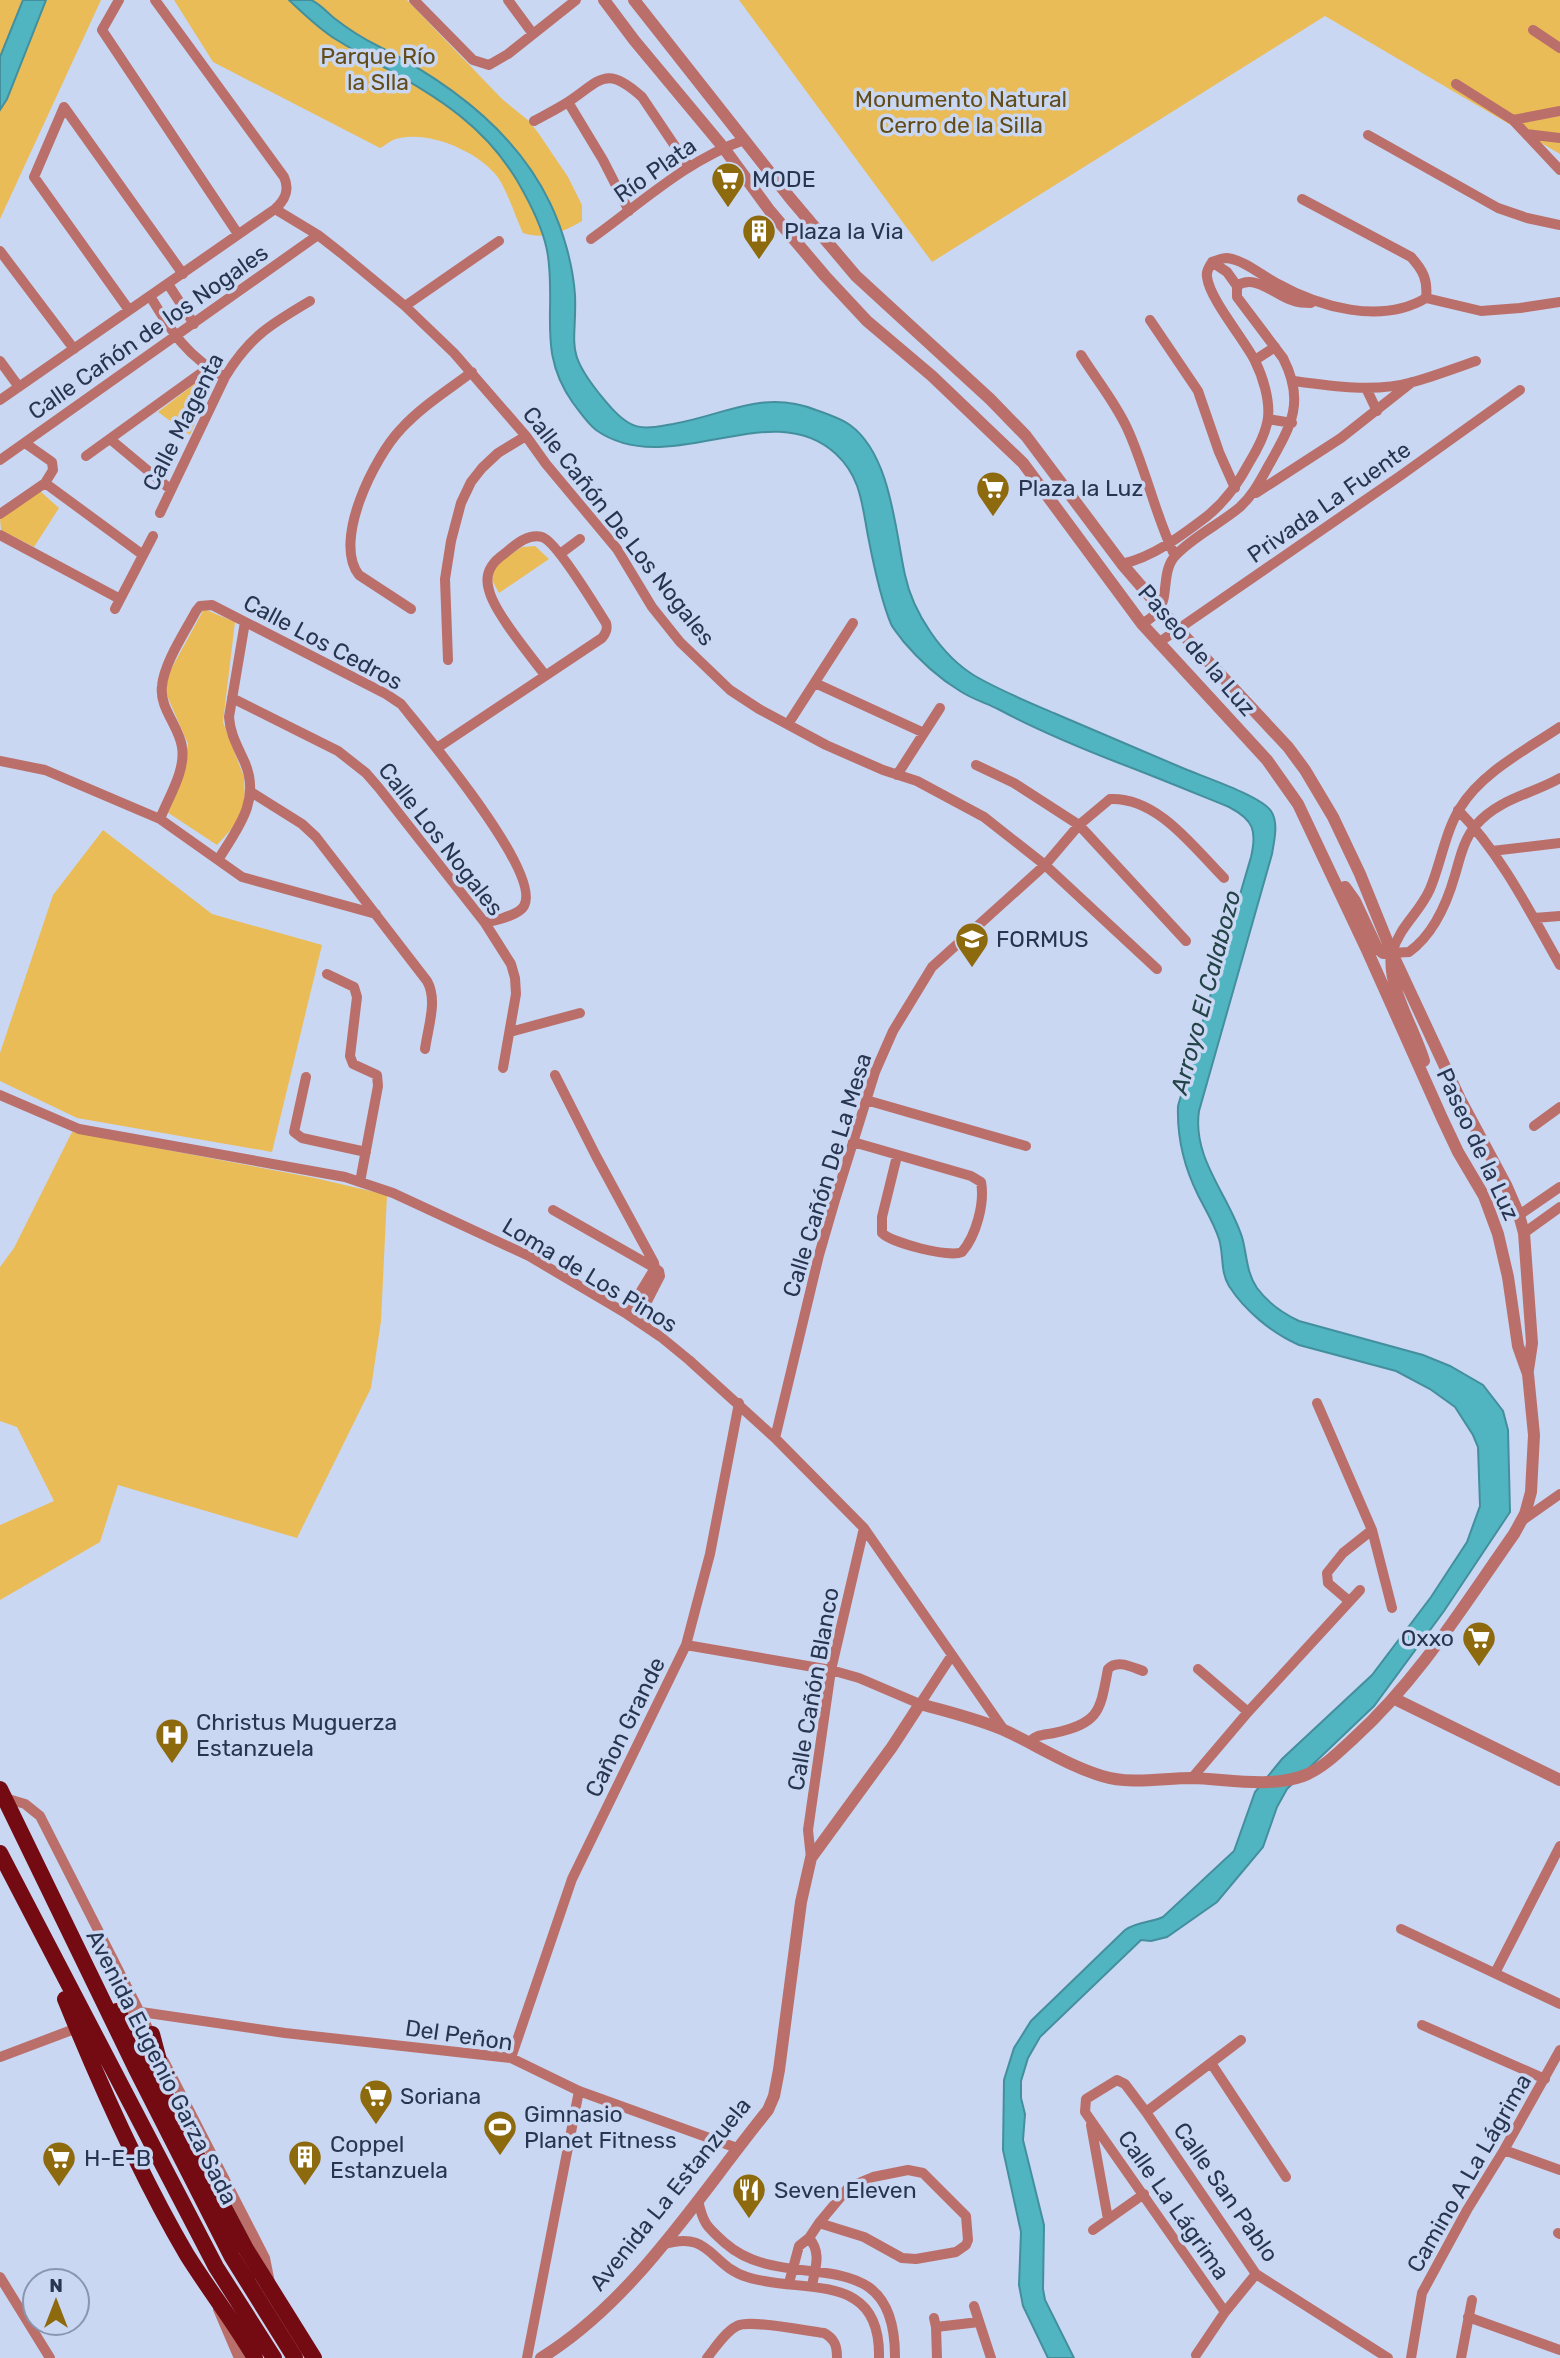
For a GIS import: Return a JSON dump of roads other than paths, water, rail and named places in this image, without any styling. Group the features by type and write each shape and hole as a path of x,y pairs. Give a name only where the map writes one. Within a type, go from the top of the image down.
{"highway":[{"name":"Avenida Eugenio Garza Sada","path":"2,1794 232,2257 295,2358"},
{"name":"Avenida Eugenio Garza Sada","path":"0,1853 216,2267 274,2358"},
{"path":"60,1969 59,1984 103,2090 163,2210 217,2302 255,2358"},
{"path":"92,1979 122,2018 246,2249 314,2358"},
{"path":"152,2034 173,2112"}],"street":[{"path":"119,0 102,30 238,233"},
{"path":"0,400 275,209 287,192 285,177 155,0"},
{"path":"414,0 461,50 480,64 489,65 500,60 576,0"},
{"path":"508,0 533,34"},
{"name":"Paseo de la Luz","path":"604,0 770,211 825,276 867,321 932,376 1023,463 1142,624 1267,760 1298,804 1333,875 1458,1152 1492,1213 1504,1254 1518,1346 1528,1374"},
{"name":"Paseo de la Luz","path":"634,0 790,198 866,287 930,343 1026,436 1122,564 1179,630 1267,723 1305,770 1333,817 1460,1099 1519,1215 1524,1233 1532,1343 1528,1374"},
{"path":"1533,30 1560,48"},
{"path":"534,121 568,102 596,80 616,79 642,97 689,167"},
{"path":"1456,84 1513,120 1560,170"},
{"path":"568,102 603,160 629,212"},
{"path":"129,310 34,177 64,107 183,274"},
{"path":"1513,120 1560,111"},
{"path":"1526,134 1560,138"},
{"path":"1368,135 1498,208 1560,225"},
{"name":"Río Plata","path":"591,239 689,167 744,140"},
{"path":"770,211 790,198"},
{"path":"1302,200 1411,257 1425,277 1426,298"},
{"name":"Calle Cañón De Los Nogales","path":"275,209 318,235 405,306 472,372 617,550 652,607 680,642 730,690 826,746 897,775 917,780 984,817 1045,865 1157,969"},
{"name":"Calle Cañón de los Nogales","path":"0,460 318,235"},
{"path":"405,306 499,241"},
{"path":"0,251 74,349"},
{"path":"1122,564 1146,557 1211,513 1235,488 1253,456 1268,419 1265,392 1255,360 1207,278 1207,270 1212,262 1227,258 1237,261 1279,285 1317,302"},
{"path":"1212,262 1227,272 1237,286 1237,297 1283,358 1293,381 1295,397 1292,423 1252,496"},
{"path":"1237,286 1251,282 1293,301 1384,311 1415,305 1426,298 1481,311 1560,302"},
{"path":"168,284 194,324"},
{"path":"149,296 175,338 208,368 225,377"},
{"name":"Calle Magenta","path":"160,513 237,357 254,338 310,300"},
{"path":"1150,320 1198,391 1219,452 1235,488"},
{"path":"1255,360 1275,347"},
{"path":"1081,355 1128,431 1175,555"},
{"path":"0,361 19,387"},
{"path":"1293,381 1366,388 1412,383 1476,361"},
{"path":"86,456 208,368"},
{"path":"411,609 354,569 350,546 353,522 382,452 401,429 472,372"},
{"path":"1142,624 1160,609 1167,572 1175,555 1252,496 1377,411 1412,383"},
{"path":"1366,388 1377,411"},
{"name":"Privada La Fuente","path":"1158,643 1400,477 1520,390"},
{"path":"1268,419 1292,423"},
{"path":"448,660 445,579 461,503 471,482 482,468 499,453 526,436"},
{"path":"110,439 170,489"},
{"path":"0,514 45,482 52,473 52,463 24,443"},
{"path":"45,482 143,555"},
{"path":"1074,531 1089,521"},
{"path":"0,535 120,599"},
{"path":"115,609 153,536"},
{"path":"437,748 602,639 607,630 601,615 549,541 542,537 525,538 494,561 487,578 492,601 545,675"},
{"path":"560,554 580,539"},
{"name":"Calle Los Cedros","path":"160,820 179,772 182,749 162,696 165,672 200,606 212,605 401,704 437,748 506,844 526,890 525,905 520,911 485,923"},
{"path":"218,860 245,816 251,792 247,768 230,729 232,698 245,622"},
{"path":"788,724 853,623"},
{"path":"815,683 924,733"},
{"name":"Calle Los Nogales","path":"232,698 338,751 359,767 379,788 485,923 511,964 515,978 516,994 503,1068"},
{"path":"897,775 940,708"},
{"path":"1247,740 1267,723"},
{"path":"1427,1085 1418,1042 1392,979 1390,964 1399,933 1429,890 1458,810 1469,795 1486,778 1560,727"},
{"path":"0,761 45,770 160,820 242,877 376,914"},
{"path":"975,765 1014,783 1079,825 1186,941"},
{"path":"1333,875 1355,901 1377,948 1383,953 1409,952 1435,923 1446,901 1464,845 1474,827 1499,805 1560,778"},
{"path":"251,792 302,824 316,837 431,988 432,1003 425,1049"},
{"name":"Calle Cañón De La Mesa","path":"775,1438 819,1255 875,1072 893,1031 932,967 1045,865 1079,825 1111,799 1126,800 1163,818 1224,878"},
{"path":"1458,810 1492,851 1560,965"},
{"path":"1492,851 1560,843"},
{"path":"1429,890 1446,901"},
{"path":"1534,918 1560,916"},
{"path":"1407,922 1420,941"},
{"path":"327,974 355,987 357,997 350,1056 353,1064 377,1075 378,1086 360,1182"},
{"path":"510,1032 580,1013"},
{"path":"555,1075 654,1263 655,1268 627,1314"},
{"path":"306,1077 294,1132 302,1138 366,1152"},
{"name":"Loma de Los Pinos","path":"0,1096 79,1129 360,1182 393,1193 509,1246 627,1314 661,1337 739,1403 864,1528 1004,1730"},
{"path":"866,1100 1026,1146"},
{"path":"1534,1126 1560,1107"},
{"path":"853,1142 971,1176 981,1182 982,1199 970,1241 962,1252 949,1255 893,1240 882,1233 882,1217 897,1156"},
{"path":"1519,1215 1560,1187"},
{"path":"1543,1199 1550,1214"},
{"path":"1524,1233 1560,1207"},
{"path":"554,1210 659,1271 660,1276 637,1321"},
{"path":"686,1645 831,1670 859,1678 920,1704 1004,1730 1088,1770 1114,1779 1268,1781 1303,1776 1331,1758 1395,1699 1464,1606 1521,1521 1531,1492 1534,1470 1534,1436 1528,1374"},
{"name":"Cañon Grande","path":"511,2058 572,1879 686,1645 710,1554 739,1403"},
{"path":"1317,1403 1372,1530 1392,1608"},
{"path":"1521,1521 1560,1494"},
{"name":"Calle Cañón Blanco","path":"811,1858 808,1830 831,1670 864,1528"},
{"path":"1349,1601 1328,1583 1327,1573 1343,1553 1372,1530"},
{"path":"1192,1778 1248,1712 1360,1590"},
{"name":"Avenida La Estanzuela","path":"541,2358 573,2335 622,2292 768,2110 774,2096 805,1875 811,1858 892,1747 952,1655"},
{"path":"1029,1743 1034,1738 1087,1722 1096,1715 1108,1669 1112,1665 1118,1663 1143,1671"},
{"path":"1198,1669 1248,1712"},
{"path":"1395,1699 1560,1780"},
{"path":"2,1794 25,1804 40,1816 265,2258 271,2289"},
{"path":"1495,1973 1560,1846"},
{"path":"1401,1929 1560,2004"},
{"path":"122,2018 141,2012"},
{"name":"Del Peñon","path":"141,2012 285,2033 511,2058 579,2091 737,2148"},
{"path":"1422,2025 1545,2079"},
{"path":"0,2057 77,2028"},
{"path":"1146,2112 1241,2040"},
{"name":"Camino A La Lágrima","path":"1411,2358 1422,2293 1560,2050"},
{"path":"1211,2063 1286,2176"},
{"name":"Calle San Pablo","path":"1117,2080 1125,2084 1146,2112 1256,2274 1388,2358"},
{"name":"Calle La Lágrima","path":"1108,2219 1090,2122 1084,2107 1086,2099 1117,2080"},
{"path":"527,2358 579,2091"},
{"name":"Calle La Lágrima","path":"1090,2122 1226,2312"},
{"path":"1504,2150 1560,2170"},
{"path":"789,2283 799,2246 809,2238 819,2223 849,2186 873,2176 914,2170 923,2174 963,2213 969,2235 966,2245 956,2252 916,2259 902,2258 864,2238 819,2223"},
{"path":"1093,2230 1144,2194"},
{"path":"698,2200 707,2228 734,2252 761,2263 846,2276 877,2294 891,2318 895,2358"},
{"path":"809,2238 817,2247 811,2286"},
{"path":"662,2245 677,2240 692,2240 738,2274 754,2279 811,2286 858,2301 868,2311 876,2331 879,2358"},
{"path":"1196,2356 1256,2274"},
{"path":"0,2277 50,2358"},
{"path":"1461,2358 1472,2300"},
{"path":"217,2302 240,2358"},
{"path":"974,2306 991,2358"},
{"path":"1468,2316 1560,2350"},
{"path":"937,2358 935,2322 979,2322"},
{"path":"707,2358 735,2326 750,2323 824,2333 832,2337 837,2358"}],"place":[{"name":"MODE","path":"728,209"},
{"name":"Plaza la Via","path":"759,261"},
{"name":"Plaza la Luz","path":"993,518"},
{"name":"FORMUS","path":"972,969"},
{"name":"Oxxo","path":"1479,1668"},
{"name":"Christus Muguerza Estanzuela","path":"172,1765"},
{"name":"Soriana","path":"376,2126"},
{"name":"Gimnasio Planet Fitness","path":"500,2157"},
{"name":"Coppel Estanzuela","path":"305,2187"},
{"name":"H-E-B","path":"59,2188"},
{"name":"Seven Eleven","path":"749,2220"}],"park label":[{"name":"Parque Río la Slla","path":"378,69"},
{"name":"Monumento Natural Cerro de la Silla","path":"961,112"}],"water label":[{"name":"Arroyo El Calabozo","path":"1206,992"}]}
